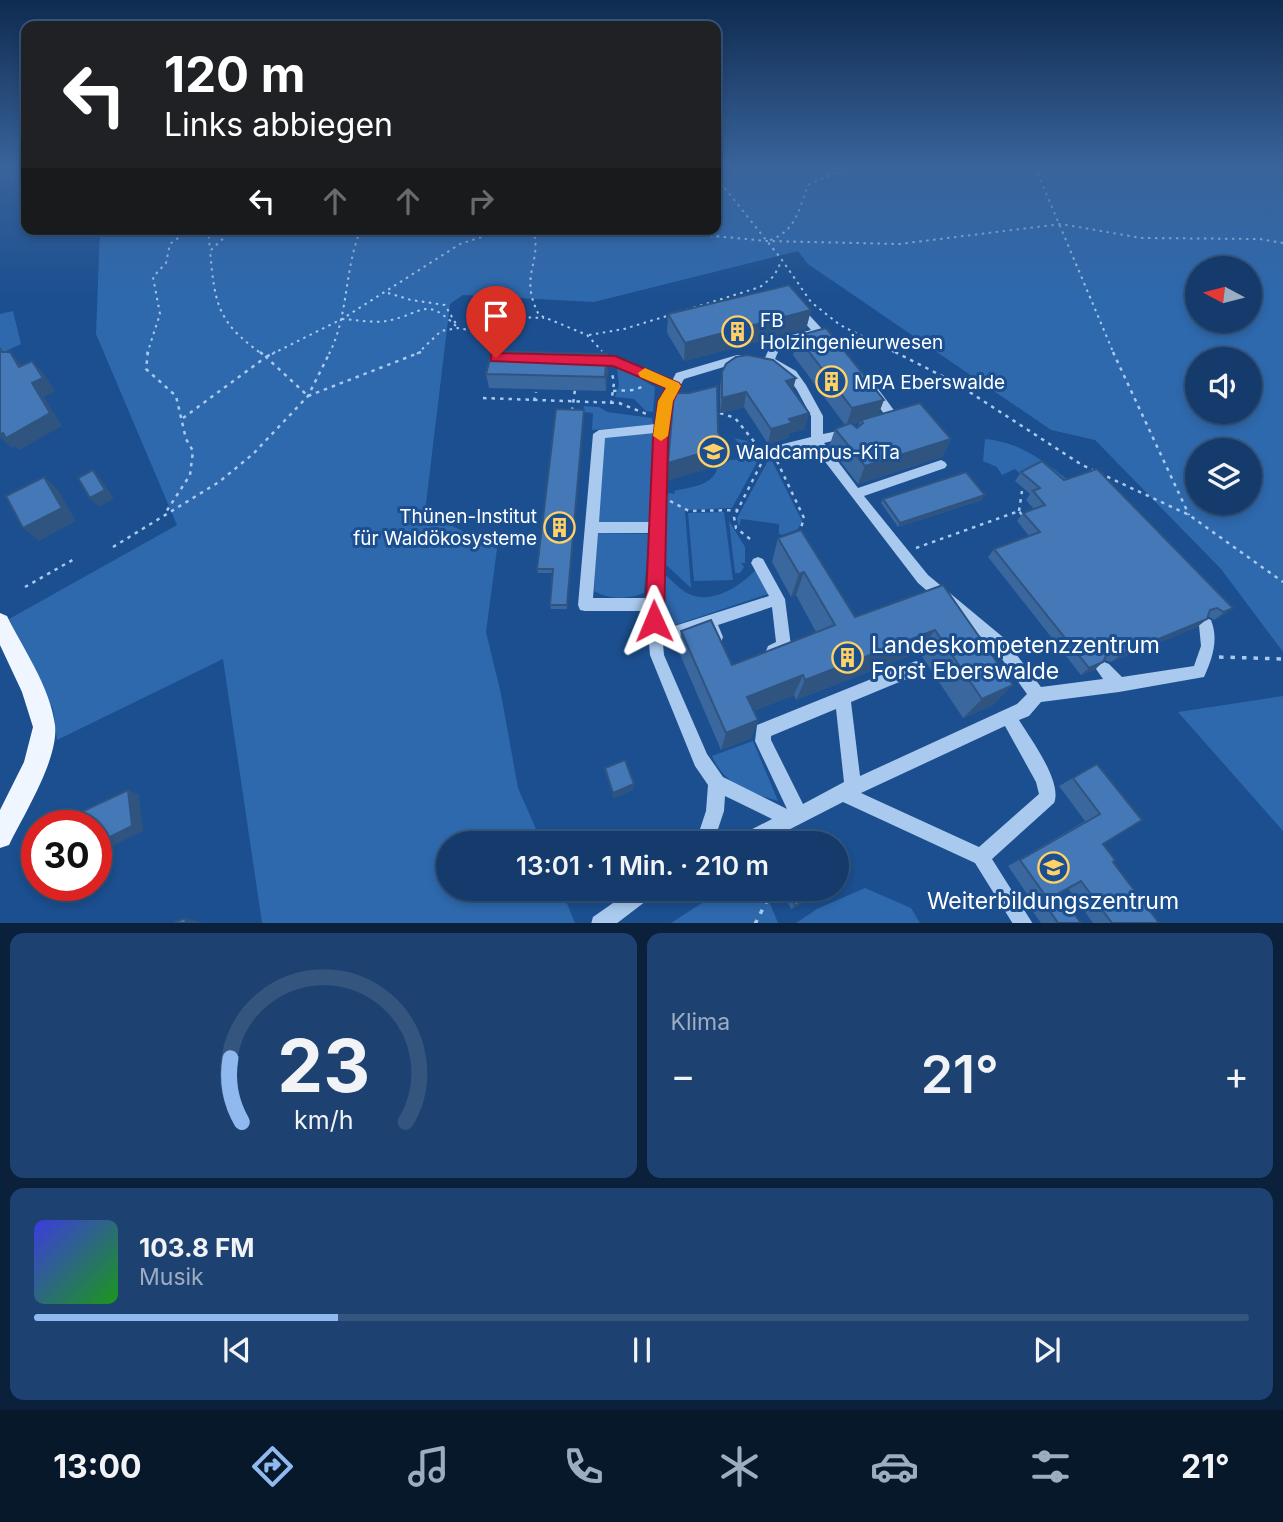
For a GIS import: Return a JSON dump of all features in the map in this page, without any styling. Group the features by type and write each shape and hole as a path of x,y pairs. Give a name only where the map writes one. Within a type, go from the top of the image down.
{"main road":[{"path":"0,836 41,748 44,728 39,709 1,627"}],"street":[{"path":"788,297 818,331 837,344"},
{"path":"769,360 776,343 818,331"},
{"path":"795,817 716,783 701,760 657,655 653,604 662,422 666,401 680,376 737,359 769,360 792,374 817,416 817,443 855,494 923,579 999,643 1037,695"},
{"path":"583,360 615,361 674,386"},
{"path":"865,380 895,420 882,424"},
{"path":"653,604 585,605 599,434 662,422"},
{"path":"770,452 796,444 817,443 856,431"},
{"path":"855,494 940,466"},
{"path":"592,527 656,528"},
{"path":"758,563 778,599 784,646 763,655"},
{"path":"656,639 778,599"},
{"path":"709,621 725,656"},
{"path":"767,831 846,791 1023,710 1037,695 1199,672 1208,646 1206,625"},
{"path":"795,817 763,741 763,731 916,668"},
{"path":"1104,669 1119,685"},
{"path":"843,699 852,782 846,791"},
{"path":"981,857 1048,797 1044,779 1008,716"},
{"path":"708,831 715,811 716,783"},
{"path":"846,791 981,857 1024,923"},
{"path":"600,923 631,901"}],"path":[{"path":"742,210 811,302 840,325 954,382 1082,465 1185,513"},
{"path":"766,241 784,237 792,229 799,210"},
{"path":"1055,210 1133,400 1185,507"},
{"path":"703,235 766,241 899,244 1061,224 1141,238 1260,239 1283,243"},
{"path":"164,515 190,475 193,451 186,439 176,396 146,369 145,356 159,324 159,294 153,277 166,263 170,244 182,235"},
{"path":"209,235 213,281 225,321 242,340 266,357 308,396"},
{"path":"210,251 227,235"},
{"path":"113,547 219,482 253,454 308,396 324,371 342,319 351,253 358,235"},
{"path":"183,418 266,357 388,293 460,244 488,235"},
{"path":"308,396 420,353 441,331 458,328 483,333 510,317 544,318 539,315 529,290 529,275 537,255 536,235"},
{"path":"587,335 638,325 760,287 774,276 782,260"},
{"path":"388,293 445,305 458,328"},
{"path":"342,319 386,321 426,308 439,310 458,328"},
{"path":"613,391 634,390 656,378"},
{"path":"571,414 575,390"},
{"path":"534,401 536,393"},
{"path":"483,398 573,401 599,405 619,403 662,422"},
{"path":"720,413 735,418 750,439 770,452 804,518 800,531 792,534"},
{"path":"750,539 736,528 734,517 770,452"},
{"path":"1019,511 1022,491"},
{"path":"658,494 689,511 738,510"},
{"path":"1019,511 1026,518"},
{"path":"903,553 1019,511"},
{"path":"1189,515 1283,582"},
{"path":"26,587 76,558"},
{"path":"1205,656 1283,659"},
{"path":"755,923 767,901"}],"shaded area":[{"path":"721,210 1283,210 1283,652 1221,569 1095,440 1051,430 808,264 798,251 594,302 463,295 450,304 425,512 497,549 486,632 501,694 518,788 537,831 436,831 436,901 566,901 575,923 262,923 223,659 57,740 53,709 9,619 177,525 96,334 100,235 721,235"},
{"path":"13,311 21,344 0,354 0,314"},
{"path":"617,369 623,369 655,387 653,412 646,411 634,399 615,397 619,385"},
{"path":"584,406 652,418 653,425 592,430 593,413 583,412"},
{"path":"654,432 650,524 597,524 604,437"},
{"path":"734,438 747,441 761,455 732,508 685,510 691,588 662,561 660,554 664,500 669,493 675,494 674,491 693,487 710,479 717,469 730,460 746,459 742,446"},
{"path":"985,439 1019,448 1067,479 1053,488 1031,484 1015,469 1002,475 997,467 983,461"},
{"path":"770,457 802,521 798,529 782,535 779,534 779,524 741,519 739,527 737,518"},
{"path":"724,512 733,580 694,581 688,513"},
{"path":"729,521 745,547 745,563 741,563 744,567 740,573 735,573"},
{"path":"597,533 649,534 644,593 619,598 594,591"},
{"path":"758,568 771,593 672,626 663,621 660,615 663,573 689,594 708,597 735,587"},
{"path":"1283,696 1283,831 1178,712"},
{"path":"753,741 778,801 748,791 731,781 712,756"},
{"path":"865,888 911,908 920,923 796,923 835,901 849,901 849,895"},
{"path":"705,901 769,901 778,923 671,923"}],"building":[{"path":"789,285 811,310 685,343 668,314"},
{"path":"826,328 884,400 852,408 797,336"},
{"path":"0,348 2,352 10,352 19,367 32,361 43,378 32,383 50,413 6,438 3,433 0,434"},
{"path":"492,351 607,354 605,377 486,374"},
{"path":"747,355 773,360 796,378 786,381 809,413 789,419 792,423 771,429 746,392 722,398 722,372 726,364 736,357"},
{"path":"717,386 718,432 726,446 668,463 674,393 689,393"},
{"path":"920,403 951,439 865,466 835,429 851,423 857,428 863,423 861,420"},
{"name":"Thünen-Institut für Waldökosysteme","path":"556,409 584,410 567,605 550,605 553,569 537,569"},
{"path":"1042,461 1064,480 1097,469 1233,608 1224,612 1217,608 1210,610 1207,619 1120,655 1114,652 1107,654 1103,662 1089,668 994,549 1040,532 1023,513 1045,505 1033,491 1040,488 1021,472"},
{"path":"93,470 105,490 90,498 78,478"},
{"path":"966,472 985,495 900,523 883,499"},
{"path":"44,477 62,508 23,528 6,496"},
{"path":"801,530 855,617 943,585 1013,685 982,699 935,630 805,680 803,675 747,697 758,720 726,733 681,631 711,620 732,665 835,625 804,572 799,574 778,538"},
{"path":"625,760 634,784 613,793 605,768"},
{"path":"1097,764 1142,820 1103,844 1115,860 1113,862 1159,923 1112,923 1081,881 1059,893 1081,923 1058,923 1043,901 1047,898 1020,860 1100,814 1073,778"},
{"path":"128,790 132,826 112,836 112,810 85,810"},
{"path":"793,901 805,901 795,906"}],"slow traffic":[{"path":"645,373 674,386 666,401 661,436"}],"place":[{"name":"FB Holzingenieurwesen","path":"737,331"},
{"name":"MPA Eberswalde","path":"831,382"},
{"name":"Waldcampus-KiTa","path":"713,452"},
{"name":"Thünen-Institut für Waldökosysteme","path":"560,527"},
{"name":"Landeskompetenzzentrum Forst Eberswalde","path":"848,658"},
{"name":"Weiterbildungszentrum","path":"1053,867"}],"route":[{"path":"496,358 615,361 674,386 666,401 660,439 654,621"}]}
